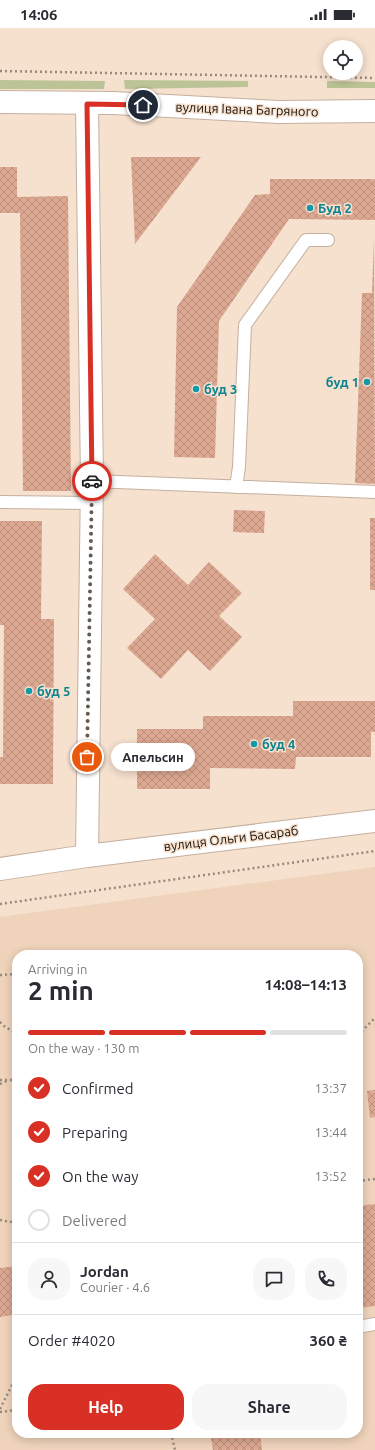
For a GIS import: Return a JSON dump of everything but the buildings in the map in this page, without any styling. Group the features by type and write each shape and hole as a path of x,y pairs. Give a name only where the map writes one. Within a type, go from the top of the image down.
{"street":[{"name":"вулиця Івана Багряного","path":"0,102 87,104 113,103 279,112 375,111"},
{"path":"87,104 92,481 87,856"},
{"name":"вулиця Ольги Басараб","path":"0,869 87,856 375,821"}],"lane":[{"path":"236,487 239,467 246,325 306,240 328,240"},
{"path":"92,481 375,492"},
{"path":"0,502 92,503"},
{"path":"363,1326 375,1324"}],"path":[{"path":"0,71 375,78"},
{"path":"0,904 375,851"},
{"path":"0,975 12,974"},
{"path":"363,1029 375,1018"},
{"path":"0,1022 12,1031"},
{"path":"0,1080 12,1079"},
{"path":"0,1084 12,1079"},
{"path":"363,1180 375,1179"},
{"path":"0,1220 12,1222"},
{"path":"12,1386 0,1411 12,1410"},
{"path":"172,1438 175,1450"}],"shaded area":[{"path":"375,867 375,1450 0,1450 0,917"}],"green space":[{"path":"0,80 105,81 104,89 0,89"},
{"path":"124,80 248,81 248,87 125,89"},
{"path":"327,81 375,82 375,88 327,88"}],"way so far":[{"path":"87,757 92,481"}],"place":[{"name":"Буд 2","path":"310,208"},
{"name":"буд 1","path":"367,382"},
{"name":"буд 3","path":"196,389"},
{"name":"буд 5","path":"29,691"},
{"name":"буд 4","path":"254,744"},
{"name":"Апельсин","path":"87,757"}],"route":[{"path":"92,481 87,104 113,103 143,105"}]}
